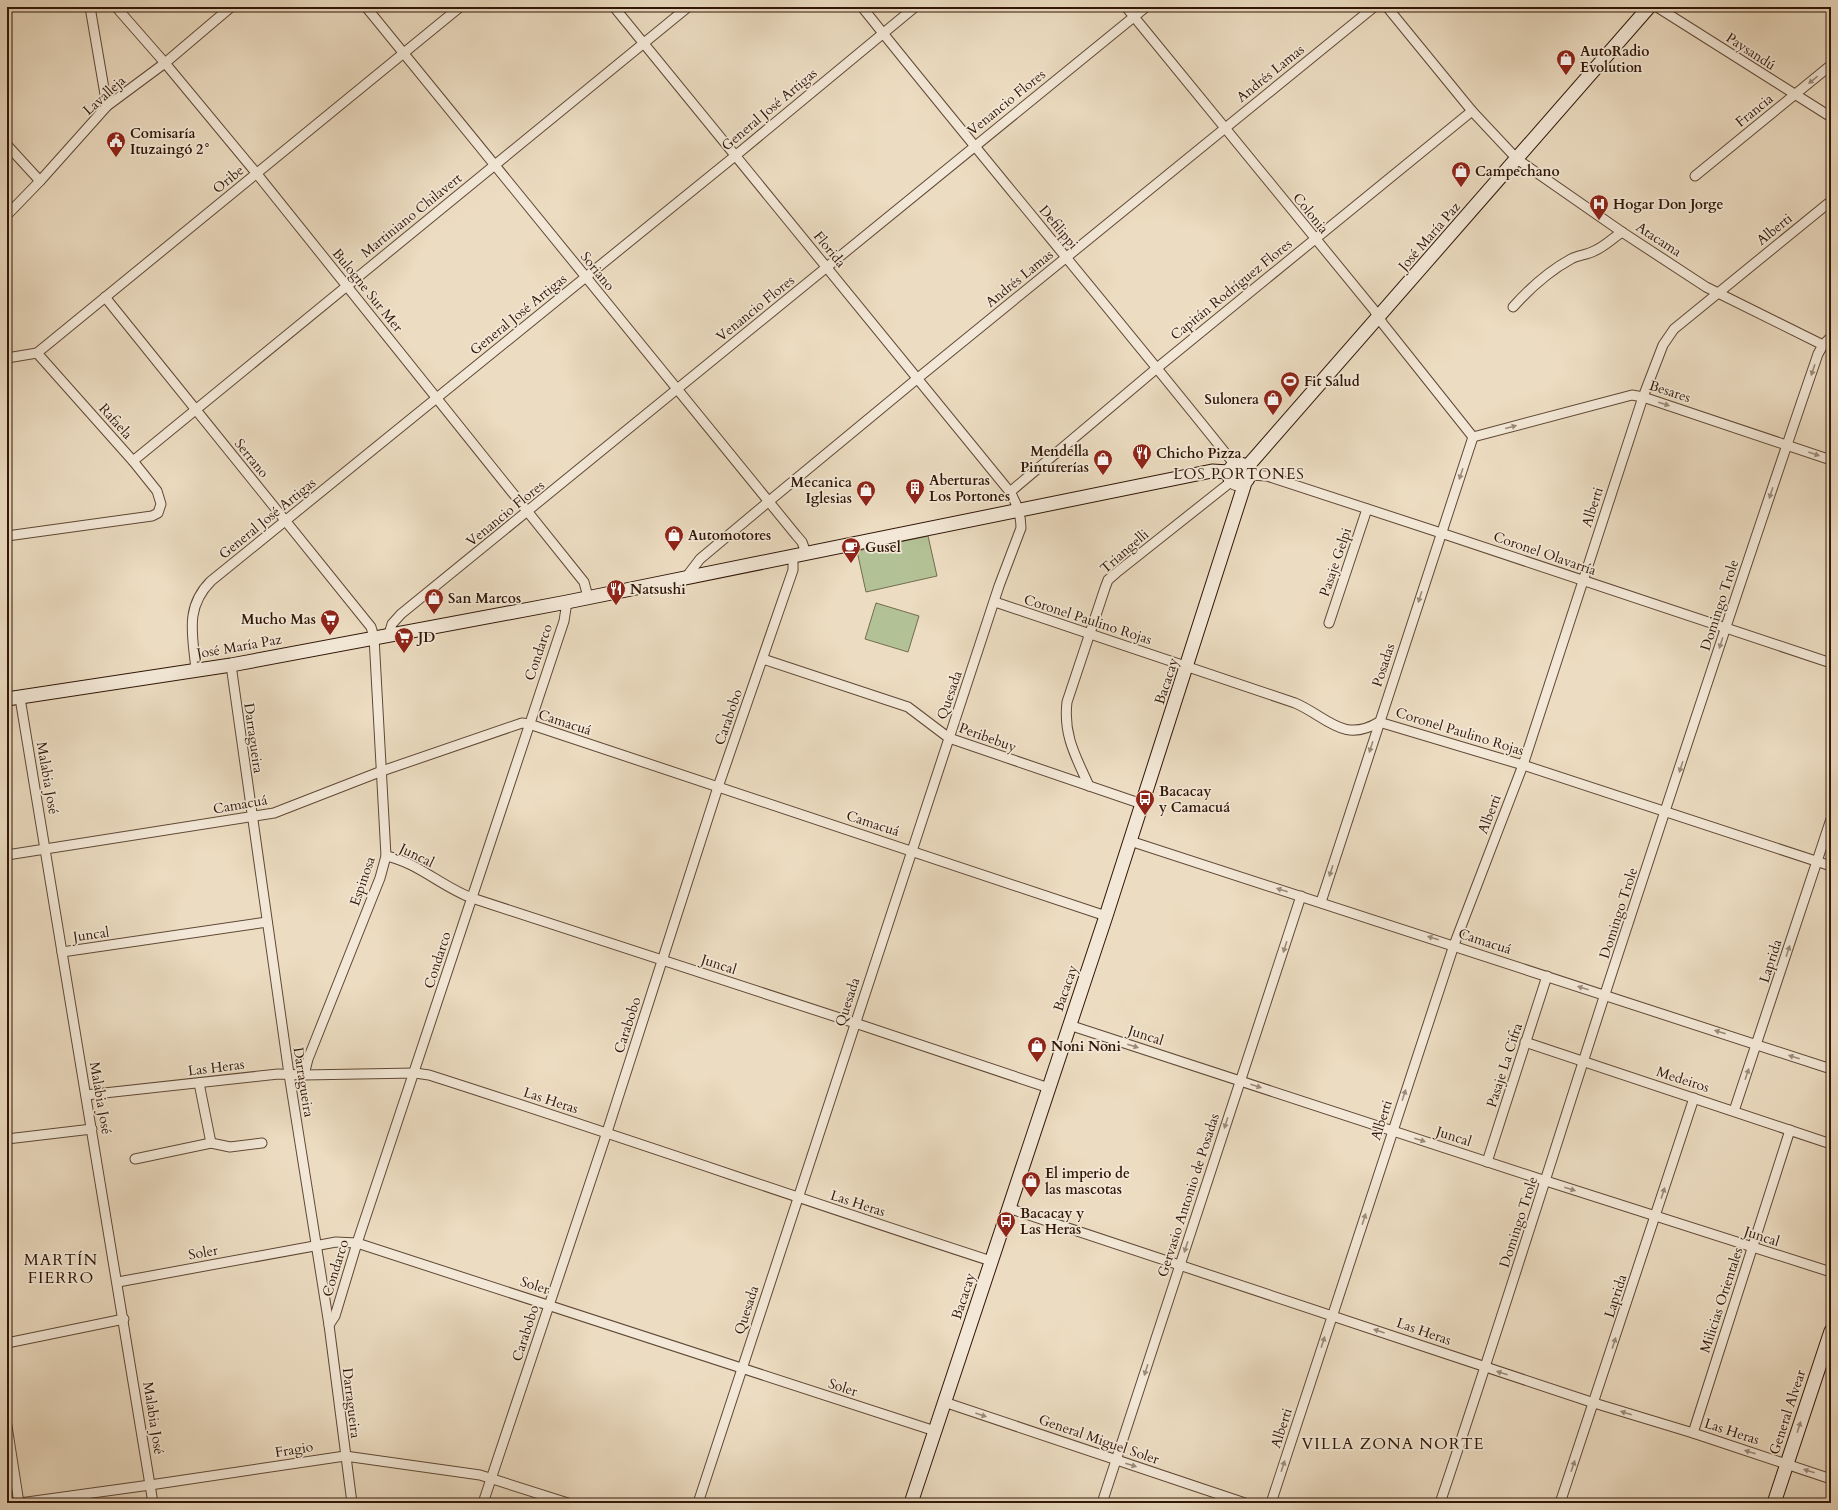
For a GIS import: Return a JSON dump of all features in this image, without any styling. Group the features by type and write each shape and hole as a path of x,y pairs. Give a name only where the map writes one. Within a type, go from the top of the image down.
{"street":[{"path":"90,7 107,106"},
{"name":"Bulogne Sur Mer","path":"116,7 165,63 257,174 528,512 584,582 588,597"},
{"name":"Lavalleja","path":"7,215 40,181 107,106 165,63 231,7"},
{"name":"Soriano","path":"366,7 802,542 806,553"},
{"name":"Oribe","path":"37,353 460,7"},
{"name":"Florida","path":"614,7 1010,492 1018,511"},
{"name":"Martiniano Chilavert","path":"133,461 494,164 688,7"},
{"name":"Defilippi","path":"862,7 974,147 1157,368 1239,474"},
{"name":"General José Artigas","path":"196,670 192,622 193,610 202,590 735,156 915,7"},
{"name":"Colonia","path":"1126,7 1379,317 1383,324 1474,437"},
{"name":"Venancio Flores","path":"389,634 392,624 401,614 1146,7"},
{"name":"Andrés Lamas","path":"687,576 700,559 768,502 1066,257 1374,7"},
{"name":"Atacama","path":"1387,7 1472,111 1517,159 1622,232 1717,293 1822,345"},
{"name":"José María Paz","path":"14,699 230,665 389,634 567,602 687,576 1212,471 1239,474 1379,317 1649,7"},
{"name":"Paysandú","path":"1657,7 1831,117"},
{"name":"Francia","path":"1694,176 1831,65"},
{"name":"Capitán Rodríguez Flores","path":"1010,492 1157,368 1472,111"},
{"path":"7,145 40,181"},
{"name":"Alberti","path":"1271,1503 1454,945 1523,765 1643,397 1663,345 1668,336 1717,293 1831,201"},
{"path":"1513,307 1531,287 1564,264 1577,256 1593,252 1622,232"},
{"name":"Serrano","path":"105,297 370,627 374,637"},
{"name":"Domingo Trole","path":"1440,1503 1486,1367 1605,995 1787,445 1822,345 1831,337"},
{"path":"7,358 37,353"},
{"name":"Rafaela","path":"7,536 152,516 158,513 161,504 160,495 133,461 37,353"},
{"name":"Besares","path":"1474,437 1632,395 1643,397 1831,460"},
{"name":"Posadas","path":"1321,902 1441,533 1474,437"},
{"name":"Coronel Olavarría","path":"1239,474 1267,476 1831,664"},
{"name":"Triangelli","path":"1090,786 1069,741 1065,716 1067,702 1108,580 1239,474"},
{"name":"Bacacay","path":"911,1503 1106,916 1232,526 1244,486 1239,474"},
{"name":"Pasaje Gelpi","path":"1329,623 1367,509"},
{"name":"Quesada","path":"698,1503 949,738 1021,528 1018,511"},
{"name":"Carabobo","path":"483,1503 607,1132 718,787 764,659 793,570 793,556"},
{"name":"Condarco","path":"329,1325 335,1316 357,1243 415,1073 564,621 567,602"},
{"name":"Coronel Paulino Rojas","path":"995,602 1295,703 1344,729 1363,730 1379,722 1523,765 1831,866"},
{"name":"Espinosa","path":"304,1075 308,1059 380,878 386,856 374,637"},
{"name":"Peribebuy","path":"764,659 908,707 949,738 1142,804"},
{"name":"Darragueira","path":"230,665 289,1074 329,1325 352,1503"},
{"name":"Malabia José","path":"14,699 45,850 118,1282 153,1503"},
{"name":"Camacuá","path":"7,855 251,817 274,812 382,771 515,725 529,724 1106,916"},
{"name":"Laprida","path":"1734,1111 1831,819"},
{"name":"Camacuá","path":"1130,841 1454,945 1831,1069"},
{"name":"Juncal","path":"386,856 401,860 461,894 472,898 1049,1088"},
{"name":"Gervasio Antonio de Posadas","path":"1102,1503 1301,896"},
{"name":"Juncal","path":"62,952 267,922"},
{"name":"Pasaje La Cifra","path":"1487,1162 1547,976"},
{"name":"Juncal","path":"1069,1025 1487,1162 1831,1272"},
{"name":"Medeiros","path":"1525,1042 1831,1144"},
{"name":"Las Heras","path":"86,1095 278,1074 415,1073 429,1075 607,1132 797,1198 991,1261"},
{"path":"200,1083 211,1143"},
{"name":"Laprida","path":"1560,1503 1694,1098"},
{"path":"7,1139 92,1129"},
{"name":"Milicias Orientales","path":"1693,1433 1790,1130"},
{"path":"135,1159 211,1143 230,1147 262,1143"},
{"name":"Las Heras","path":"1008,1208 1594,1403 1693,1433 1831,1479"},
{"name":"Soler","path":"118,1282 336,1242 357,1243 549,1304 742,1369 935,1431"},
{"path":"7,1344 124,1319"},
{"name":"General Alvear","path":"1774,1503 1831,1331"},
{"name":"General Miguel Soler","path":"944,1402 1245,1503"},
{"path":"7,1426 11,1479 20,1503"},
{"name":"Fragio","path":"20,1503 345,1456 467,1472 492,1478 568,1503"}],"green space":[{"path":"928,536 937,576 866,592 857,551"},
{"path":"876,603 919,616 908,652 865,639"}],"place":[{"name":"AutoRadio Evolution","path":"1566,76"},
{"name":"Comisaría Ituzaingó 2°","path":"116,158"},
{"name":"Campechano","path":"1461,188"},
{"name":"Hogar Don Jorge","path":"1599,221"},
{"name":"Fit Salud","path":"1290,398"},
{"name":"Sulonera","path":"1273,416"},
{"name":"Chicho Pizza","path":"1142,470"},
{"name":"Mendella Pinturerías","path":"1103,476"},
{"name":"Aberturas Los Portones","path":"915,505"},
{"name":"Mecanica Iglesias","path":"866,507"},
{"name":"Automotores","path":"674,552"},
{"name":"Gusel","path":"851,564"},
{"name":"Natsushi","path":"616,606"},
{"name":"San Marcos","path":"434,615"},
{"name":"Mucho Mas","path":"330,636"},
{"name":"JD","path":"404,654"},
{"name":"Bacacay y Camacuá","path":"1145,816"},
{"name":"Noni Noni","path":"1037,1063"},
{"name":"El imperio de las mascotas","path":"1031,1198"},
{"name":"Bacacay y Las Heras","path":"1006,1238"}],"district":[{"name":"LOS PORTONES","path":"1239,474"},
{"name":"MARTÍN FIERRO","path":"61,1268"},
{"name":"VILLA ZONA NORTE","path":"1393,1443"}]}
